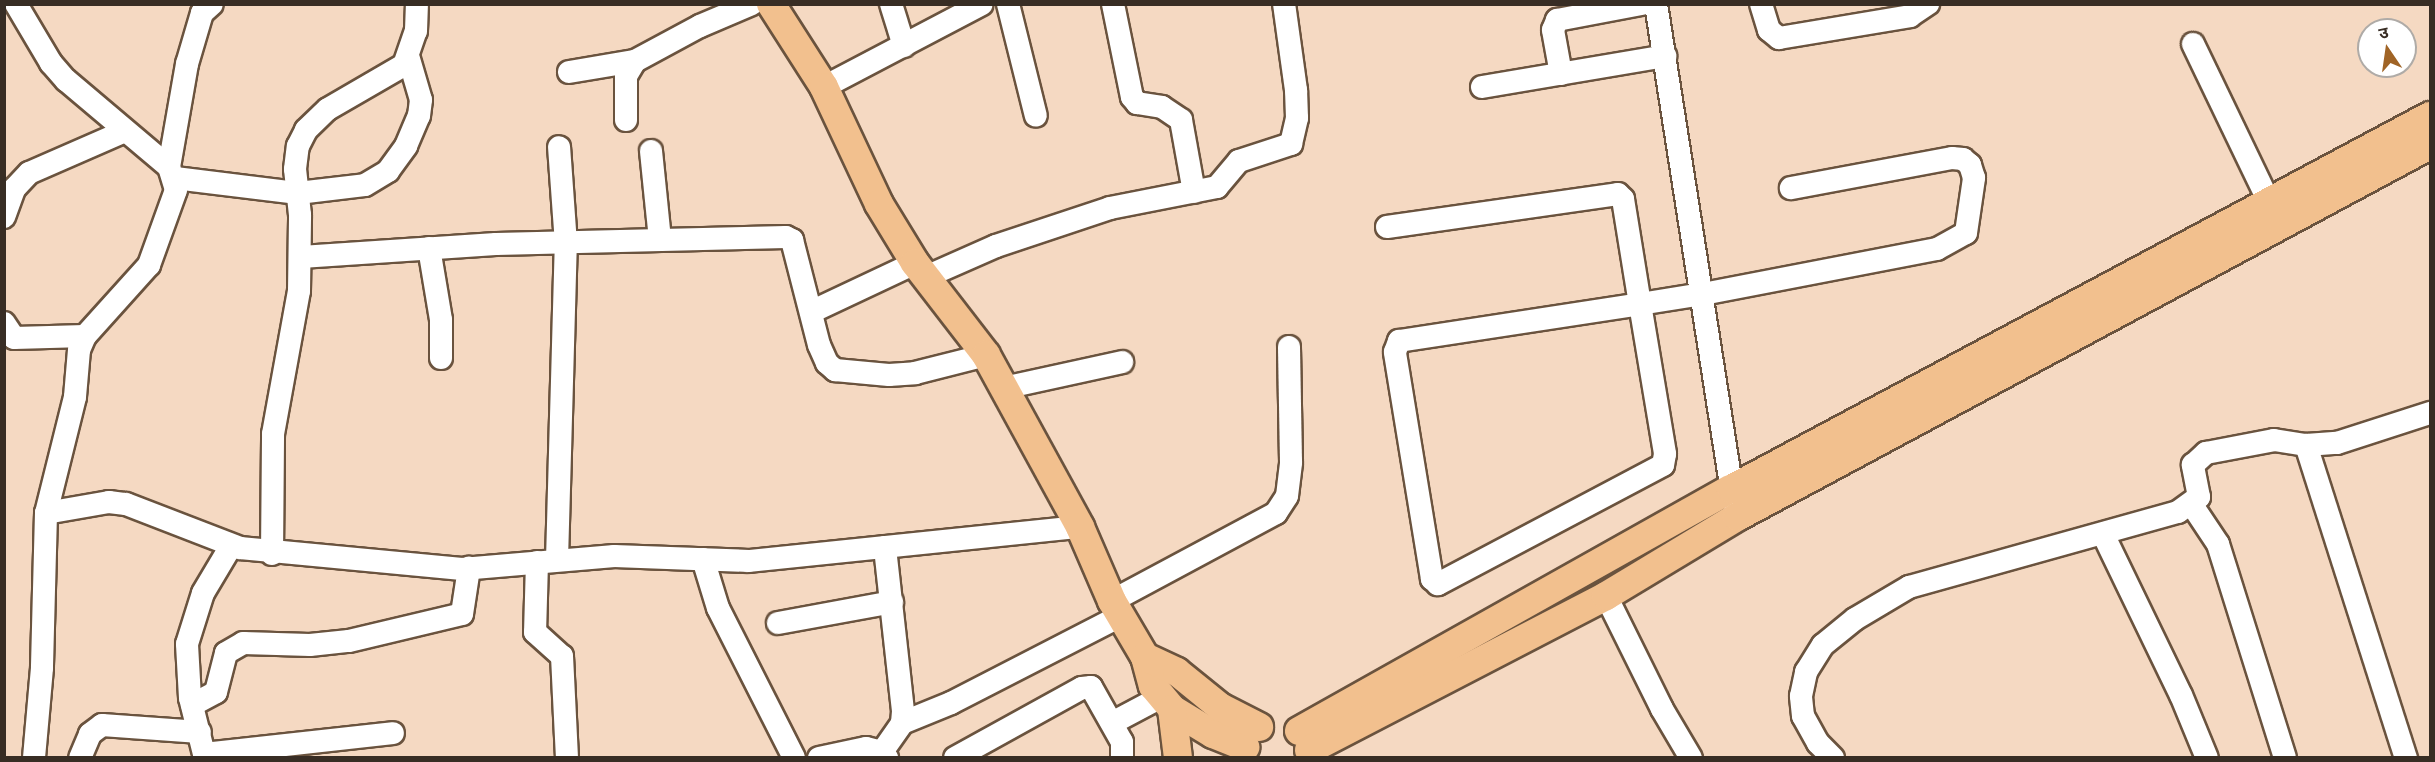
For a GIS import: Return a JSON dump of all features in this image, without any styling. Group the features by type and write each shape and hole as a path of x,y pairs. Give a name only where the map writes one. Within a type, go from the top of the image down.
{"main road":[{"path":"771,4 824,87 879,204 922,270 986,355 1080,527 1116,608 1145,657 1153,686 1167,703 1213,734 1250,744"},
{"path":"1305,746 1731,489 2270,204 2430,116"},
{"path":"1305,746 1606,596 1737,518 2430,145"},
{"path":"1145,657 1177,672 1220,707 1250,744"},
{"path":"1167,703 1178,758"},
{"path":"1250,744 1280,722 1305,746"}],"street":[{"path":"16,4 51,63 172,172 298,193 365,185 388,171 406,146 419,116 420,100 409,59 417,4"},
{"path":"34,758 42,668 46,513 75,398 79,350 85,336 149,265 173,204 172,172 187,64 202,13 212,4"},
{"path":"569,72 635,62 700,26 752,4"},
{"path":"891,4 904,46"},
{"path":"824,87 982,4"},
{"path":"1008,4 1036,116"},
{"path":"1113,4 1132,97 1137,103 1162,106 1181,120 1194,192"},
{"path":"810,312 922,270 1110,208 1217,188 1239,161 1291,144 1297,118 1296,90 1284,4"},
{"path":"1561,74 1553,30 1557,20 1642,4"},
{"path":"1656,4 1737,518"},
{"path":"1761,4 1769,30 1779,38 1910,16 1928,4"},
{"path":"2193,44 2270,204"},
{"path":"1482,87 1665,56"},
{"path":"272,554 273,434 299,291 298,193 295,169 298,146 306,130 328,109 399,70 409,59"},
{"path":"626,120 626,76 635,62"},
{"path":"4,217 14,189 29,173 125,131"},
{"path":"559,147 567,244 547,561 535,632 562,656 567,758"},
{"path":"651,150 660,240"},
{"path":"1387,227 1618,194 1623,199 1640,304 1665,454 1663,465 1438,584 1432,579 1395,352 1400,341 1640,304 1703,294 1937,249 1956,241 1966,233 1974,177 1970,165 1963,159 1952,158 1791,188"},
{"path":"300,256 429,248 786,237 792,240 810,312 827,363 835,370 889,375 915,373 986,355"},
{"path":"429,248 441,320 441,358"},
{"path":"4,323 14,338 85,336"},
{"path":"902,723 951,703 1276,513 1287,496 1291,462 1288,347"},
{"path":"1004,388 1122,362"},
{"path":"1833,758 1808,729 1801,696 1806,672 1823,645 1854,619 1909,587 2103,534 2192,506 2199,497 2193,465 2206,453 2274,440 2306,445 2337,443 2430,413"},
{"path":"2306,445 2406,758"},
{"path":"46,513 109,502 126,504 231,546 272,554 469,568 614,556 749,561 1080,527"},
{"path":"2192,506 2218,544 2285,758"},
{"path":"2103,534 2181,695 2207,758"},
{"path":"203,748 186,674 187,644 203,593 231,546"},
{"path":"819,758 866,748 884,755 902,723 885,547"},
{"path":"703,559 718,608 794,758"},
{"path":"192,705 216,692 226,653 243,643 310,645 349,641 462,614 469,568"},
{"path":"1606,596 1662,709 1691,758"},
{"path":"778,622 892,602"},
{"path":"954,758 1082,688 1096,692 1122,742 1122,758"},
{"path":"1112,723 1167,703"},
{"path":"80,758 90,734 102,725 203,748 393,733"}]}
